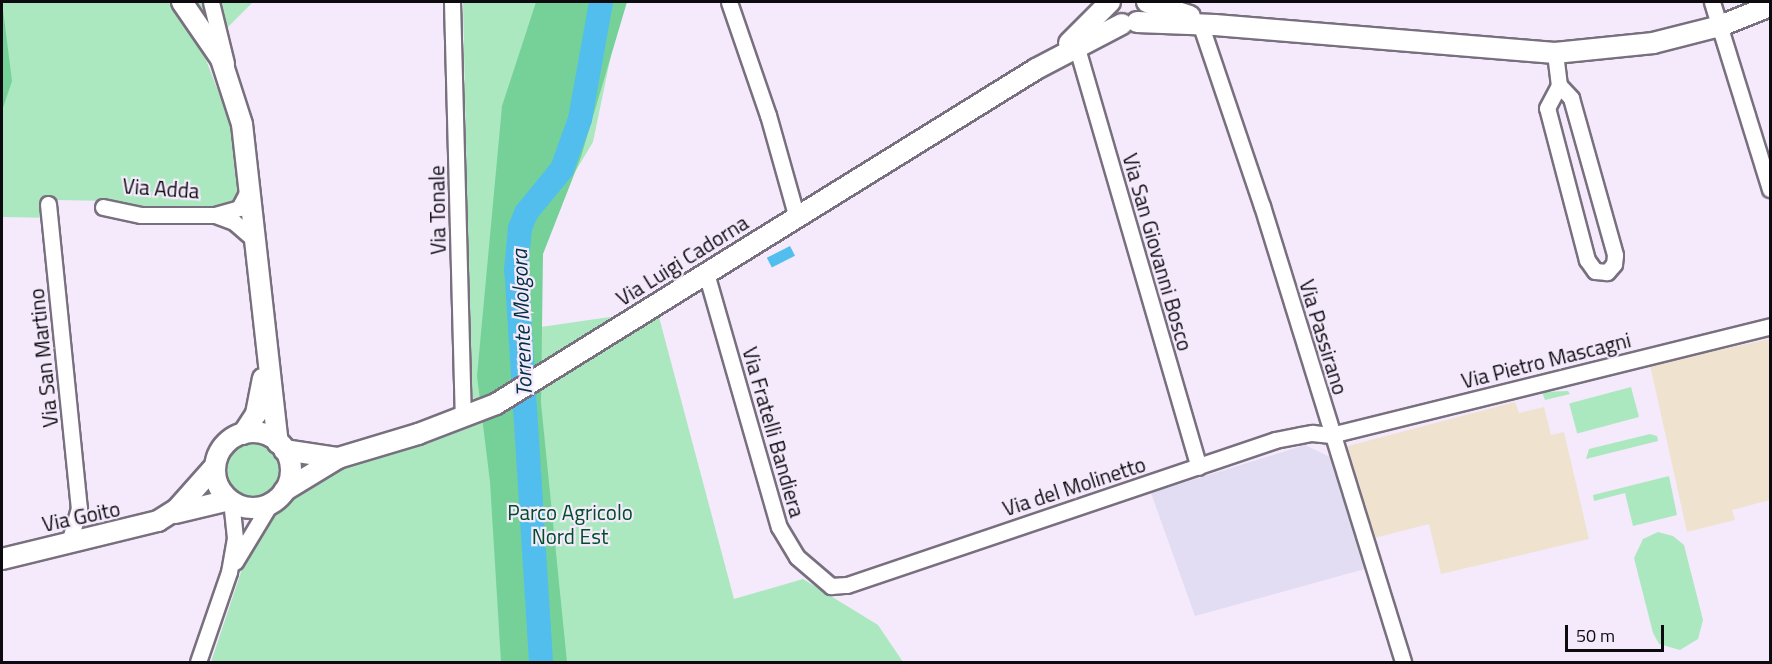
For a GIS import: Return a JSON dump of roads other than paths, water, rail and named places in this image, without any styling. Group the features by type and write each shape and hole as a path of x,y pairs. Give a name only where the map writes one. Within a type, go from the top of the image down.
{"street":[{"path":"182,2 211,42 230,81"},
{"path":"198,663 229,572 256,522 277,497 290,471 281,446 265,353 244,135 211,2"},
{"name":"Via Tonale","path":"452,2 463,417"},
{"path":"729,2 768,115 797,219"},
{"path":"1110,2 1113,17 1129,23 1208,25 1555,53 1653,43 1720,26 1770,6"},
{"name":"Via Luigi Cadorna","path":"1036,69 1084,31 1110,2"},
{"path":"1129,23 1145,13 1146,2 1208,25"},
{"path":"1712,2 1766,156 1770,189"},
{"name":"Via Luigi Cadorna","path":"277,497 338,458 463,417 514,393 1036,69 1129,23"},
{"name":"Via Passirano","path":"1208,25 1331,435 1403,663"},
{"name":"Via San Giovanni Bosco","path":"1077,48 1199,466"},
{"path":"1555,53 1559,85 1547,108 1587,260 1595,271 1607,272 1614,264 1615,255 1571,98 1559,85"},
{"name":"Via Adda","path":"103,207 141,215 215,215 238,208 250,185"},
{"name":"Via San Martino","path":"48,204 79,508 69,542"},
{"name":"Via Adda","path":"215,215 234,222 256,241"},
{"name":"Via Fratelli Bandiera","path":"706,273 771,501 785,541 819,579 831,586"},
{"name":"Via Pietro Mascagni","path":"1331,435 1770,326"},
{"path":"265,353 256,414 243,434 224,446 215,466 219,486 230,500 248,508 277,497"},
{"name":"Via del Molinetto","path":"831,586 848,585 1275,440 1312,433 1331,435"},
{"path":"243,434 264,435 281,446"},
{"name":"Via Luigi Cadorna","path":"281,446 338,458"},
{"name":"Via Goito","path":"169,515 215,466"},
{"path":"229,572 234,538 230,500"},
{"name":"Via Goito","path":"2,559 145,526 169,515 230,500"},
{"path":"79,508 89,526 104,536"}],"water":[{"path":"790,246 795,256 772,268 767,258"}],"waterway":[{"name":"Torrente Molgora","path":"541,662 516,270 520,228 526,213 562,169 580,119 601,2"}],"park label":[{"name":"Parco Agricolo Nord Est","path":"570,524"}]}
